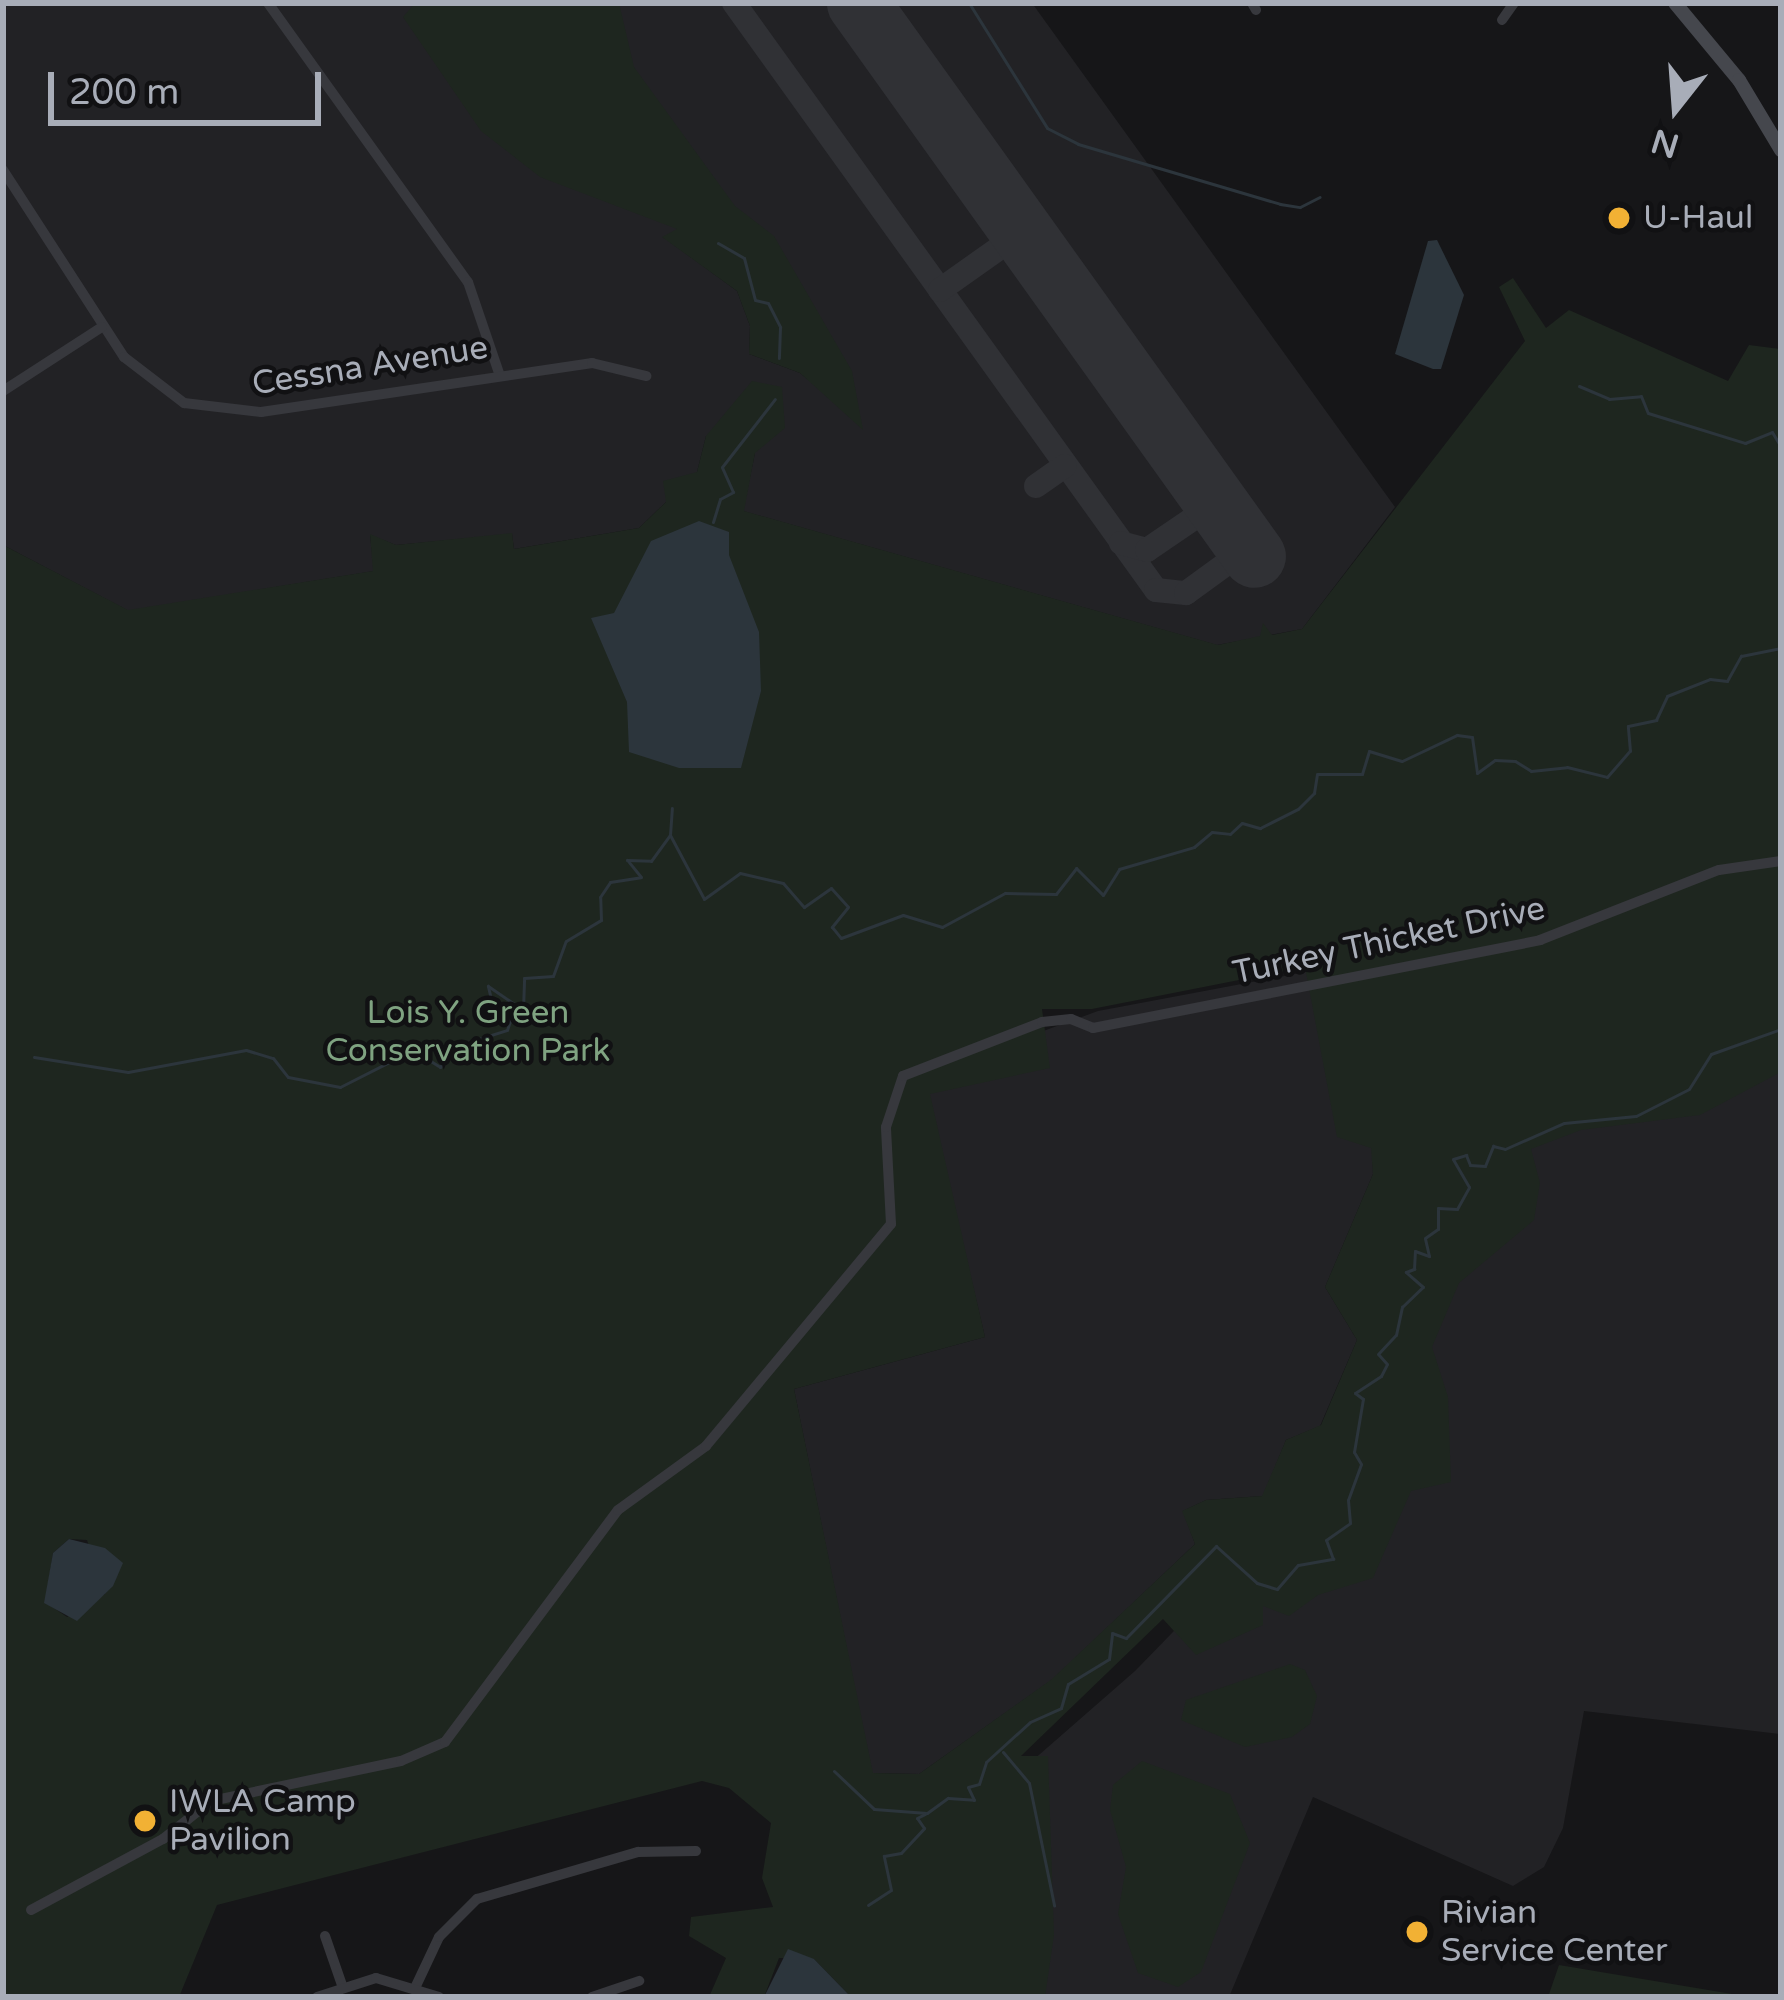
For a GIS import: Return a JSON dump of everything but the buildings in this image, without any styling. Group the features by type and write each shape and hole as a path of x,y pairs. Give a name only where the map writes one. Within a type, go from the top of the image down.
{"main road":[{"path":"1675,3 1738,80 1781,151"}],"street":[{"path":"268,3 468,282 499,374"},
{"path":"1502,20 1514,3"},
{"name":"Cessna Avenue","path":"3,170 101,327 156,388 208,410 261,412 592,363 646,376"},
{"path":"3,391 101,327"},
{"name":"Turkey Thicket Drive","path":"31,1910 163,1839 211,1801 401,1761 445,1742 618,1510 706,1446 891,1224 886,1127 903,1076 1042,1022 1071,1019 1093,1028 1142,1020 1540,940 1719,870 1781,861"},
{"path":"415,1988 439,1937 477,1899 638,1852 696,1851"},
{"path":"326,1936 343,1985"},
{"path":"317,1997 376,1978 439,1997"},
{"path":"592,1997 639,1981"}],"shaded area":[{"path":"3,3 1032,3 1395,507 1302,629 1217,645 743,511 755,453 706,436 697,472 639,528 514,549 512,534 396,545 370,535 374,571 129,611 3,545","holes":["663,237 759,278 839,405 800,373 749,354 750,326 737,291"]},
{"path":"1437,240 1464,295 1441,369 1433,369 1395,354 1428,241"},
{"path":"699,521 729,532 729,555 759,632 761,691 741,768 679,768 629,752 627,702 591,618 614,613 651,541"},
{"path":"1781,891 1781,1734 1584,1711 1563,1828 1544,1867 1513,1886 1313,1797 1229,1997 1025,1997 896,1880 1135,1671 1385,1414 1526,965"},
{"path":"1369,960 1373,1174 1325,1287 1357,1340 1320,1426 1286,1440 1263,1496 1206,1500 1183,1511 1195,1544 1053,1679 919,1774 872,1773 794,1389 985,1337 923,1075 1098,1011"},
{"path":"69,1539 105,1548 123,1563 113,1586 77,1621 44,1603 53,1553"},
{"path":"788,1949 814,1959 851,1997 764,1997"}],"green space":[{"path":"415,3 619,3 634,67 735,206 774,236 852,371 863,430 800,373 749,354 750,326 737,291 662,237 677,229 540,177 481,131 403,17"},
{"name":"Lois Y. Green Conservation Park","path":"1513,278 1546,328 1569,310 1728,381 1749,345 1781,349 1781,1072 1700,1115 1581,1130 1531,1149 1540,1183 1534,1220 1459,1283 1432,1347 1448,1397 1451,1482 1411,1491 1373,1578 1318,1595 1289,1616 1263,1606 1263,1625 1196,1655 1163,1619 1021,1756 1048,1756 1054,1935 1045,1997 851,1997 814,1959 779,1958 764,1997 709,1997 726,1958 689,1936 691,1917 773,1907 762,1878 771,1823 729,1788 702,1781 217,1905 179,1997 3,1997 3,545 128,610 373,571 370,534 396,545 512,533 514,549 639,528 666,502 663,481 697,472 706,436 752,381 782,387 785,428 755,453 744,511 1218,645 1260,636 1263,623 1272,635 1302,629 1525,341 1499,287","holes":["1305,967 1337,1137 1371,1148 1373,1174 1325,1287 1357,1340 1321,1425 1286,1440 1262,1496 1206,1500 1182,1511 1195,1544 1052,1679 919,1774 873,1773 794,1389 985,1337 930,1094 1050,1068 1042,1009 1092,1009","69,1539 87,1540 105,1594 67,1617 45,1602 53,1553"]},
{"path":"1290,1664 1305,1670 1317,1696 1310,1724 1292,1737 1245,1747 1181,1720 1186,1700"},
{"path":"1142,1761 1230,1794 1250,1843 1201,1972 1178,1987 1138,1973 1118,1914 1126,1867 1110,1810 1113,1785"},
{"path":"1559,1965 1750,1997 1548,1997"}],"waterway":[{"path":"969,3 1047,128 1078,144 1280,204 1300,207 1320,197"},
{"path":"718,243 744,258 755,300 768,303 780,327 779,358"},
{"path":"1579,386 1609,399 1641,396 1648,413 1745,443 1772,432 1781,447"},
{"path":"713,522 720,499 733,492 722,467 775,399"},
{"path":"34,1057 128,1072 246,1050 273,1058 288,1077 340,1087 413,1050 440,1067 456,1046 507,1030 510,1021 493,1008 488,986 523,1010 524,978 553,976 566,941 601,920 600,897 610,882 641,877 627,860 651,861 670,835 704,899 740,873 783,883 804,907 831,888 848,907 832,927 841,938 903,915 942,927 1005,893 1056,894 1076,868 1103,895 1119,869 1194,847 1212,832 1230,834 1242,823 1260,828 1298,809 1314,793 1317,774 1362,774 1369,751 1402,761 1457,735 1472,737 1477,773 1495,760 1515,761 1531,771 1567,767 1607,777 1630,751 1628,726 1656,720 1667,696 1710,679 1727,681 1741,656 1781,648"},
{"path":"670,835 672,808"},
{"path":"834,1771 874,1809 927,1813 948,1798 974,1800 968,1787 979,1784 986,1762 1030,1722 1061,1708 1068,1684 1109,1659 1112,1633 1126,1638 1216,1546 1257,1583 1277,1589 1298,1565 1333,1559 1326,1540 1350,1523 1348,1500 1361,1464 1354,1452 1363,1399 1355,1393 1381,1376 1387,1364 1378,1354 1396,1335 1402,1307 1423,1287 1406,1272 1414,1269 1415,1251 1429,1256 1425,1238 1438,1229 1438,1208 1457,1209 1469,1187 1453,1159 1466,1155 1470,1165 1485,1166 1493,1146 1505,1149 1564,1123 1636,1116 1689,1089 1711,1054 1781,1029"},
{"path":"1003,1752 1029,1783 1054,1905"},
{"path":"868,1905 891,1890 884,1856 901,1853 924,1828 917,1818 925,1814"}],"taxiway":[{"path":"734,3 1156,590 1186,593 1248,548"},
{"path":"940,290 1022,232"},
{"path":"1036,486 1065,466"},
{"path":"1121,543 1147,550 1216,503"}],"runway":[{"path":"858,3 1254,556"}],"place":[{"name":"U-Haul","path":"1619,218"},
{"name":"IWLA Camp Pavilion","path":"145,1821"},
{"name":"Rivian Service Center","path":"1417,1932"}]}
